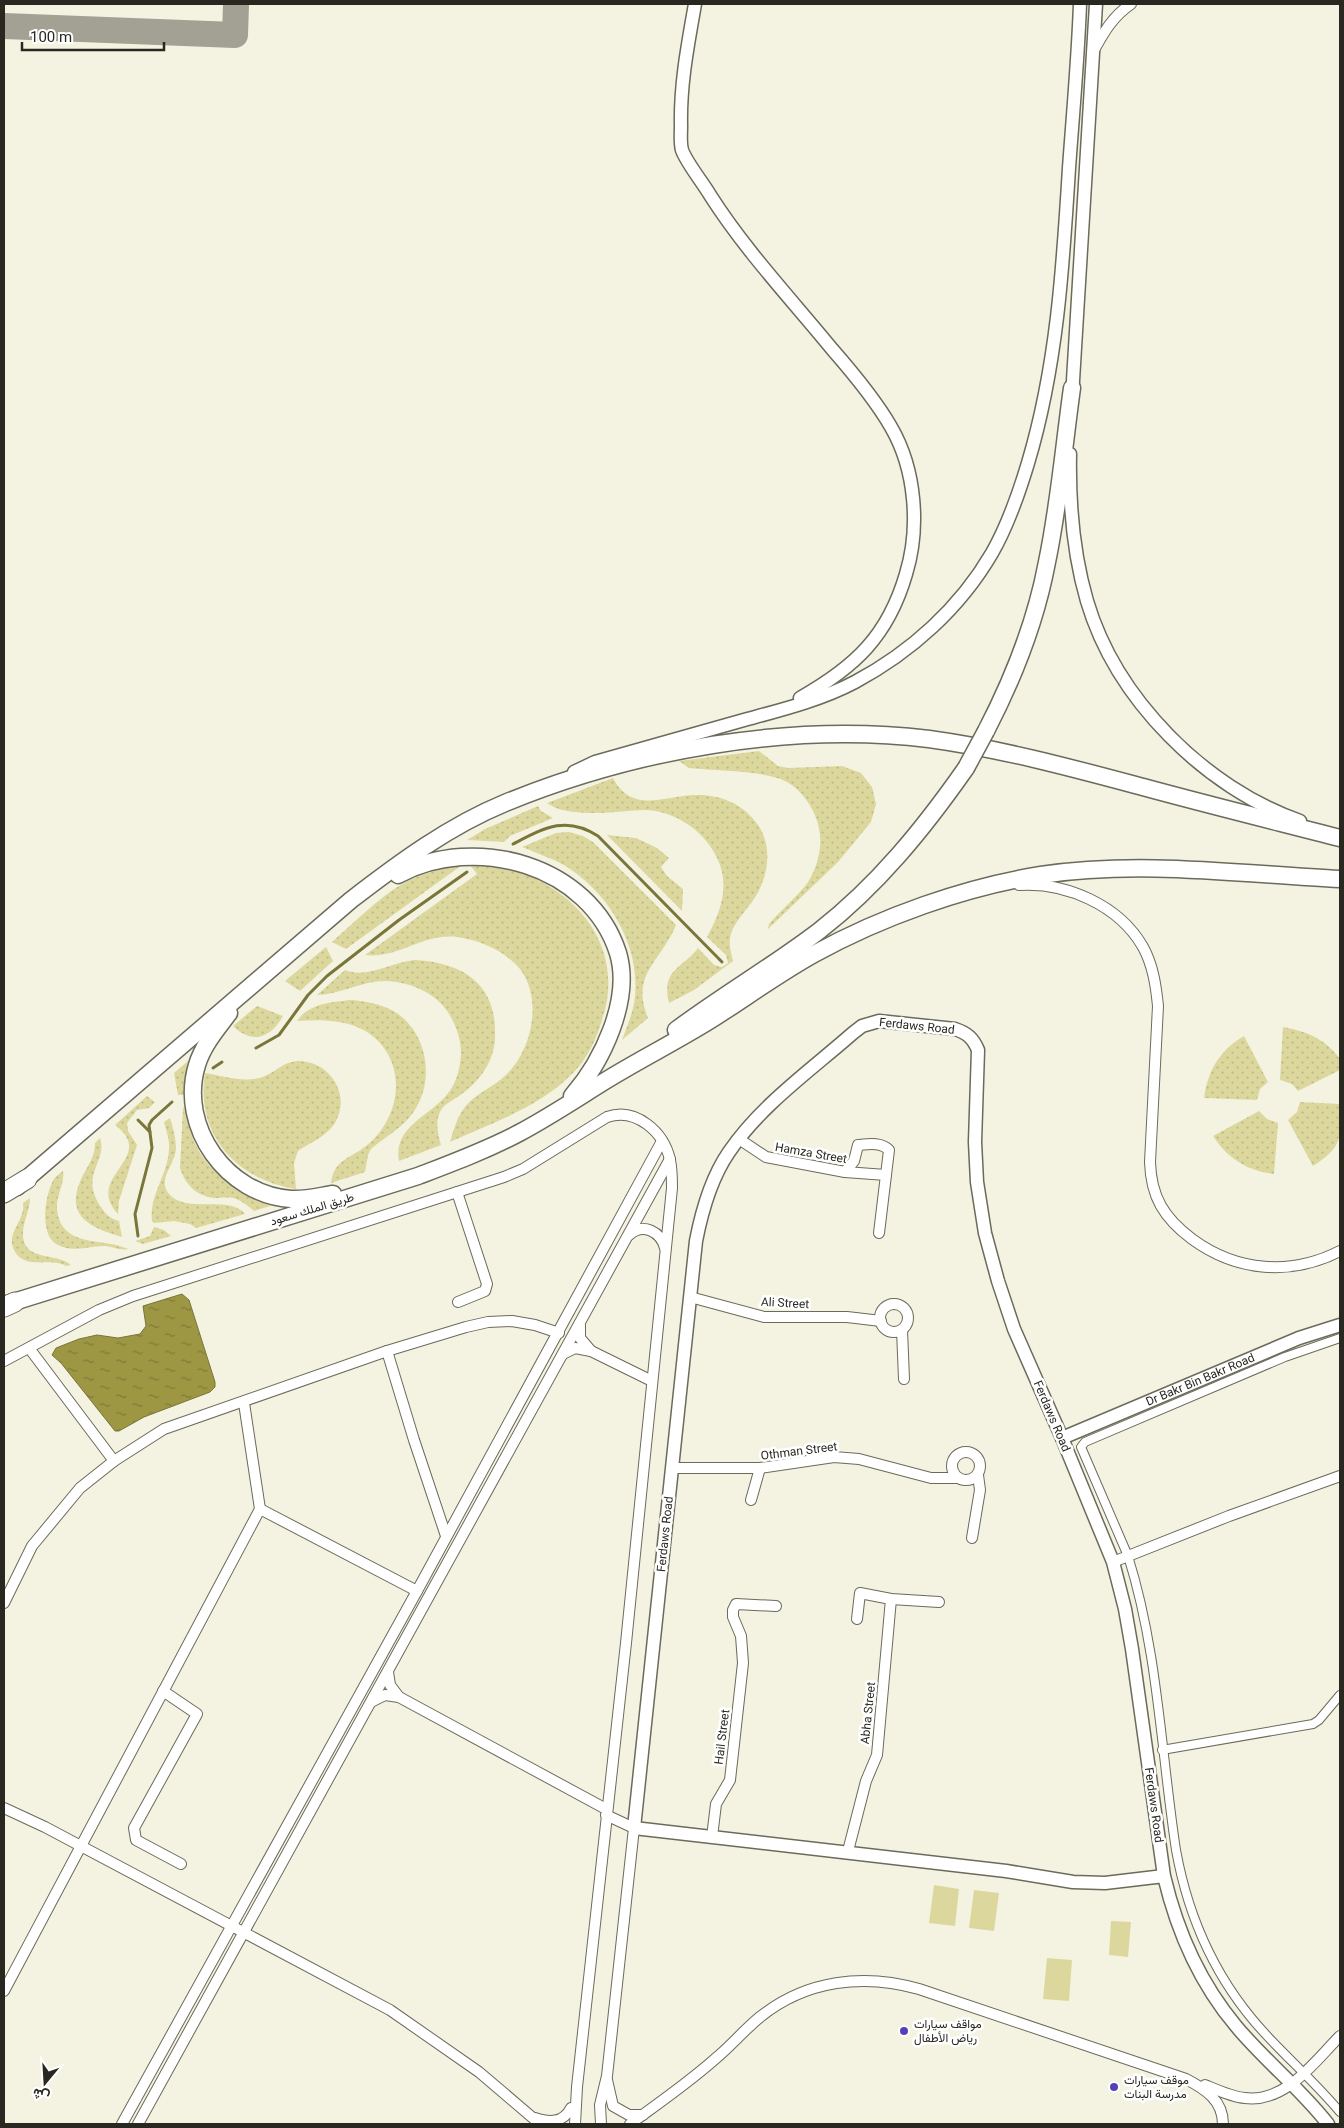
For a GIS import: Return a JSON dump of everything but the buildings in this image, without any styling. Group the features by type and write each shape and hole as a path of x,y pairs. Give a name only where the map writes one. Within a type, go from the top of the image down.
{"highway":[{"path":"4,1193 27,1179"}],"main road":[{"path":"606,1081 697,1014 788,954 867,890 934,814 966,768 1008,689 1031,626 1047,562 1072,388"},
{"path":"4,1197 351,900 397,865 437,838 505,803 597,771 657,755 784,736 857,733 929,739 1020,754 1340,836"},
{"path":"351,900 408,869 432,860 456,856 484,856 511,860 535,868 561,881 584,900 598,915 610,933 618,955 619,1002 613,1026 601,1056 586,1080 560,1111"},
{"path":"606,1081 710,1020 816,953 898,916 976,890 1039,876 1085,870 1130,868 1197,870 1340,879"},
{"path":"245,990 203,1050 197,1066 194,1101 202,1138 210,1151 219,1163 246,1185 276,1197 292,1200 377,1188"},
{"name":"طريق الملك سعود","path":"8,1305 418,1176 462,1159 517,1134 560,1111 606,1081"}],"street":[{"path":"695,4 680,96 682,150 728,224 855,376 892,428 904,458 912,490 914,524 910,560 900,594 883,627 861,656 830,681 776,711"},
{"path":"505,803 595,762 816,699 852,684 876,670 924,635 962,597 992,553 1004,528 1023,481 1044,405 1062,284 1080,4"},
{"path":"1096,4 1072,388 1069,493 1072,530 1087,603 1101,638 1120,672 1145,708 1172,740 1207,770 1245,795 1286,816 1340,836"},
{"path":"1093,51 1108,25 1120,11 1131,4"},
{"path":"976,890 1022,885 1067,890 1105,908 1123,922 1143,948 1155,982 1158,1006 1150,1180 1163,1211 1180,1230 1215,1254 1232,1261 1269,1268 1314,1262 1340,1251"},
{"name":"Ferdaws Road","path":"634,1828 690,1297 701,1214 720,1168 739,1139 757,1117 862,1026 871,1022 887,1021 955,1029 964,1032 971,1037 978,1050 975,1142 977,1182 985,1233 998,1281 1014,1328 1113,1562 1132,1649 1164,1876 1172,1909 1183,1940 1203,1980 1237,2027 1293,2083 1328,2124"},
{"path":"4,1361 99,1310 133,1296 504,1178 523,1169 614,1114 624,1114 644,1121 662,1141 670,1159 672,1188 626,1642 577,2088 575,2124"},
{"name":"Hamza Street","path":"739,1139 766,1157 850,1172 886,1175"},
{"path":"122,2124 559,1333 662,1141"},
{"path":"850,1172 858,1145 878,1144 885,1146 889,1150 879,1233"},
{"path":"138,2124 670,1159"},
{"path":"457,1192 487,1284 485,1291 458,1302"},
{"path":"628,1235 639,1229 652,1231 662,1238 665,1249"},
{"name":"Ali Street","path":"690,1297 764,1317 847,1317 880,1321"},
{"path":"902,1330 898,1332 889,1331 885,1329 880,1321 882,1312 888,1306 901,1307 908,1318 902,1330 904,1379"},
{"path":"4,1604 32,1546 80,1488 114,1461 164,1429 244,1403 386,1351 466,1327 488,1322 512,1321 536,1325 559,1333"},
{"path":"581,1322 580,1338 590,1351"},
{"name":"Dr Bakr Bin Bakr Road","path":"1062,1438 1300,1338 1340,1325"},
{"path":"1340,1338 1285,1357 1082,1444 1082,1451 1128,1556 1147,1637 1182,1884 1203,1941 1219,1971 1239,2001 1271,2040 1304,2072 1340,2112"},
{"path":"29,1348 114,1461"},
{"path":"563,1354 575,1348 590,1351 652,1381"},
{"path":"386,1351 446,1536"},
{"path":"4,1991 260,1509 244,1403"},
{"path":"500,1438 513,1446"},
{"path":"972,1538 980,1490 979,1461 974,1454 965,1452 957,1455 952,1462 952,1471 957,1478 966,1481 978,1475"},
{"name":"Othman Street","path":"672,1468 760,1468 834,1457 858,1459 931,1478 957,1478"},
{"path":"751,1500 760,1468"},
{"path":"1113,1562 1229,1516 1340,1476"},
{"path":"260,1509 417,1591"},
{"path":"857,1619 860,1593 939,1602"},
{"name":"Abha Street","path":"848,1851 866,1781 877,1755 891,1598"},
{"name":"Hail Street","path":"712,1838 716,1804 730,1780 744,1663 741,1636 732,1617 733,1610 736,1604 776,1606"},
{"path":"388,1671 390,1684 399,1697"},
{"path":"163,1692 197,1714 134,1828 136,1840 182,1864"},
{"path":"372,1701 385,1695 399,1697 634,1828 712,1838 848,1851 1090,1883 1124,1882 1164,1876"},
{"path":"1162,1750 1313,1724 1319,1720 1340,1696"},
{"path":"4,1808 81,1846 390,2010 479,2072 536,2122 558,2121 566,2117 572,2108"},
{"path":"601,2124 600,2105 607,2076 634,1828"},
{"path":"630,2124 644,2117 668,2098 715,2059 760,2017 780,2003 819,1987 842,1982 885,1980 919,1989 1243,2098 1260,2099 1272,2096 1293,2083 1340,2036"},
{"path":"607,2076 613,2106 629,2115 644,2117"},
{"path":"1186,2079 1203,2088 1217,2102 1224,2124"},
{"path":"566,2124 577,2088"}],"shaded area":[{"path":"759,751 778,766 788,768 842,766 861,773 872,787 876,804 871,822 838,862 768,929 769,924 808,882 818,861 820,850 819,828 811,807 798,791 781,779 745,772 689,768 679,761"},
{"path":"613,778 621,790 630,797 641,800 699,795 723,799 737,805 750,815 761,830 765,840 767,860 763,880 754,899 731,933 730,950 733,961 694,990 669,1003 667,992 670,976 698,948 714,965 722,967 728,963 726,955 707,937 717,917 723,896 723,875 720,864 709,845 694,829 675,817 665,813 644,810 584,813 560,809 547,803"},
{"path":"538,806 541,811 553,818 510,836 504,842 467,840 485,829"},
{"path":"569,832 583,836 593,842 676,925 645,979 643,1003 648,1018 622,1040 633,1007 635,977 632,957 618,921 607,905 580,876 559,862 522,847 556,833"},
{"path":"607,835 636,838 657,848 669,858 661,867 667,876 683,889 682,911"},
{"path":"462,865 346,949 332,942 359,917 400,885 416,877"},
{"path":"470,865 512,870 535,879 557,891 575,906 590,924 601,945 607,967 608,991 603,1017 595,1040 588,1054 573,1073 560,1085 531,1105 450,1142 458,1119 469,1102 507,1074 516,1064 523,1051 532,1023 533,1009 527,981 520,969 500,952 492,947 457,937 433,939 389,953 365,955 477,874"},
{"path":"326,947 333,961 300,991 285,981"},
{"path":"414,960 446,965 459,970 481,987 489,999 493,1014 495,1041 489,1062 480,1077 466,1091 450,1101 440,1112 437,1124 441,1145 399,1161 401,1140 406,1132 445,1097 457,1077 461,1048 453,1021 442,1004 429,994 413,986 397,982 379,981 317,995 345,970 361,973 370,972"},
{"path":"351,1000 385,1007 406,1020 414,1031 424,1055 425,1083 422,1096 412,1114 371,1149 365,1172 331,1183 335,1169 343,1161 366,1146 384,1126 394,1102 396,1089 392,1063 386,1051 368,1033 358,1027 334,1021 297,1021 314,1007"},
{"path":"257,1006 283,1016 273,1030 267,1034 254,1037 247,1036 233,1026"},
{"path":"1283,1027 1300,1031 1322,1041 1340,1059 1340,1070 1298,1091 1292,1084 1280,1080"},
{"path":"1244,1036 1268,1082 1260,1089 1257,1100 1204,1098 1209,1078 1216,1062 1228,1048"},
{"path":"188,1061 184,1095 178,1095 174,1073"},
{"path":"297,1061 309,1062 319,1066 328,1073 339,1090 341,1101 340,1112 332,1128 298,1151 294,1163 296,1189 275,1184 255,1176 239,1165 225,1151 214,1135 207,1116 204,1095 205,1073 235,1079 251,1079 265,1076 284,1065"},
{"path":"147,1096 155,1102 149,1108 137,1110 127,1123 128,1131 137,1145 119,1201 118,1214 110,1201 109,1189 113,1178 126,1158 129,1147 126,1137 115,1125"},
{"path":"1300,1102 1340,1104 1340,1134 1338,1141 1330,1153 1313,1166 1288,1120 1297,1112"},
{"path":"186,1106 194,1142 202,1156 213,1169 239,1189 273,1205 254,1211 234,1198 214,1198 202,1195 188,1184 180,1168 183,1108"},
{"path":"1259,1111 1267,1119 1278,1123 1274,1174 1247,1167 1225,1151 1213,1136"},
{"path":"170,1118 176,1149 165,1179 165,1185 171,1196 179,1201 188,1203 230,1206 238,1208 245,1214 196,1228 190,1224 174,1221 154,1223 152,1221 153,1202 168,1158 169,1142 164,1122"},
{"path":"100,1138 100,1154 93,1177 95,1196 106,1214 119,1221 122,1237 89,1224 78,1210 76,1200 78,1189 93,1156 95,1143"},
{"path":"63,1171 57,1209 60,1222 66,1230 85,1240 118,1245 128,1249 100,1246 75,1249 62,1247 51,1239 47,1231 46,1203 54,1179"},
{"path":"30,1198 24,1224 24,1242 34,1252 65,1261 71,1265 25,1261 15,1252 12,1245 13,1233 21,1216 23,1203"},
{"path":"154,1227 164,1230 171,1236 143,1244 135,1241 150,1236"},
{"path":"934,1885 959,1889 955,1926 929,1923"},
{"path":"974,1890 999,1893 994,1931 969,1928"},
{"path":"1111,1921 1131,1922 1128,1957 1109,1955"},
{"path":"1047,1958 1072,1960 1069,2001 1043,1999"}],"water":[{"path":"182,1294 189,1300 215,1387 210,1392 144,1417 119,1431 115,1431 61,1363 52,1355 56,1348 79,1339 97,1335 118,1338 140,1334 146,1326 143,1306"}],"waterway":[{"path":"513,844 545,829 565,825 576,826 598,836 722,962"},
{"path":"256,1048 279,1035 308,995 327,976 399,920 467,872"},
{"path":"213,1068 222,1062"},
{"path":"138,1236 135,1214 152,1148 149,1125 172,1102"},
{"path":"138,1120 150,1132"}],"taxiway":[{"path":"4,26 235,35 236,4"}],"place":[{"name":"مواقف سيارات رياض الأطفال","path":"904,2031"},
{"name":"موقف سيارات مدرسة البنات","path":"1114,2087"}]}
